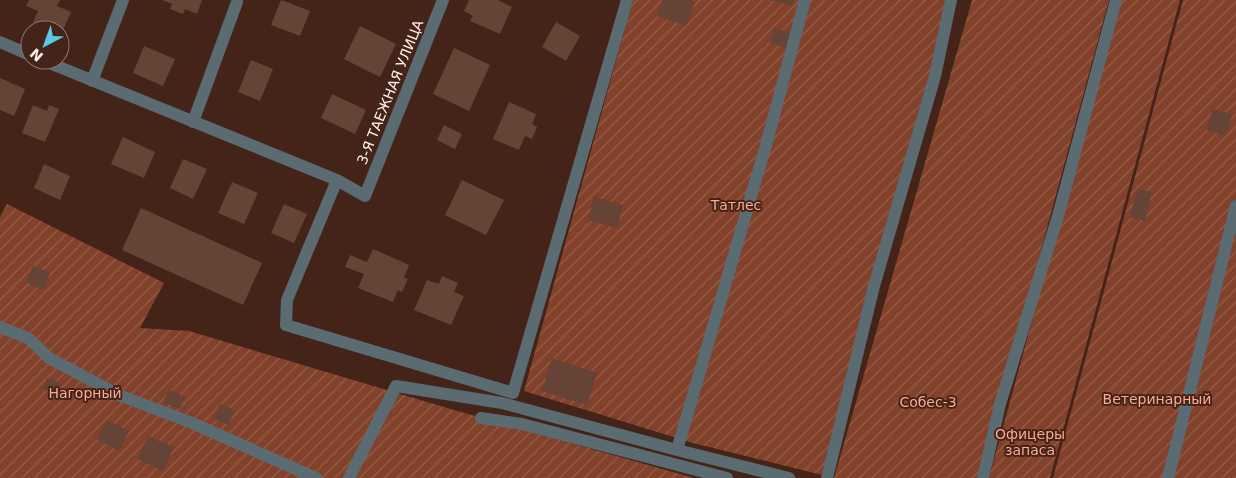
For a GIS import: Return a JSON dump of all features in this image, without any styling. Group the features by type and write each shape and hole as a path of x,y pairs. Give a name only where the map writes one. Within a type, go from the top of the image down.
{"street":[{"path":"92,82 122,0"},
{"name":"3-Я ТАЕЖНАЯ УЛИЦА","path":"337,180 365,196 443,0"},
{"path":"65,70 337,180 287,300 286,325 513,393 627,0"},
{"path":"677,450 766,145 805,0"},
{"path":"827,478 874,286 935,76 951,0"},
{"path":"983,478 1000,404 1058,216 1116,0"},
{"path":"193,122 237,2"},
{"path":"0,42 20,51"},
{"path":"1168,478 1236,206"},
{"path":"0,327 28,338 49,358 120,395 192,422 316,478"},
{"path":"349,478 396,386 502,403 789,478"},
{"path":"481,418 522,424 727,478"}],"green space":[{"name":"Татлес","path":"633,0 954,0 822,475 693,443 524,391"},
{"name":"Собес-3","path":"972,0 1109,0 979,478 834,478"},
{"name":"Офицеры запаса","path":"1120,0 1180,0 1050,478 989,478"},
{"name":"Ветеринарный","path":"1183,0 1236,0 1236,478 1053,478"},
{"name":"Нагорный","path":"7,204 164,283 140,328 189,331 454,410 694,478 0,478 0,217"}],"building":[{"path":"29,0 60,0 57,6 71,12 67,20 34,20 38,11 26,6"},
{"path":"162,0 202,0 197,14 185,9 183,14 170,9 172,4"},
{"path":"281,0 310,11 300,36 271,25"},
{"path":"469,0 498,0 512,7 500,34 470,21 473,16 464,11"},
{"path":"662,0 689,0 695,2 686,26 657,16"},
{"path":"771,0 794,0 792,6"},
{"path":"556,22 580,36 566,61 542,47"},
{"path":"360,26 396,44 380,77 344,59"},
{"path":"775,28 791,33 787,48 770,43"},
{"path":"144,46 175,59 163,86 133,73"},
{"path":"454,48 490,65 469,111 433,94"},
{"path":"251,60 273,69 260,101 238,92"},
{"path":"0,78 25,89 14,116 0,110"},
{"path":"332,94 366,110 355,134 321,118"},
{"path":"509,102 536,114 532,124 537,127 532,139 525,136 519,150 493,139"},
{"path":"33,105 47,111 49,105 59,109 45,142 22,133"},
{"path":"1213,109 1232,114 1226,136 1207,130"},
{"path":"444,125 462,134 455,149 437,140"},
{"path":"123,137 155,152 144,178 111,164"},
{"path":"183,159 207,169 193,199 170,188"},
{"path":"44,164 70,176 60,200 34,188"},
{"path":"462,180 504,200 486,235 445,215"},
{"path":"232,182 258,193 244,224 218,213"},
{"path":"1137,189 1152,192 1145,221 1130,217"},
{"path":"594,197 623,205 617,228 588,220"},
{"path":"284,204 307,214 294,243 271,233"},
{"path":"141,208 262,263 243,305 122,250"},
{"path":"373,249 409,265 404,278 408,279 402,292 398,290 393,302 358,288 364,274 345,267 350,255 367,262"},
{"path":"33,266 50,273 43,290 26,282"},
{"path":"442,276 458,283 454,292 464,296 451,325 414,310 427,280 439,284"},
{"path":"552,358 597,373 587,405 542,391"},
{"path":"47,378 61,383 56,394 43,389"},
{"path":"169,390 185,397 180,409 163,402"},
{"path":"220,404 235,410 228,425 214,419"},
{"path":"107,420 129,431 119,451 97,440"},
{"path":"148,436 174,447 163,471 138,459"}]}
